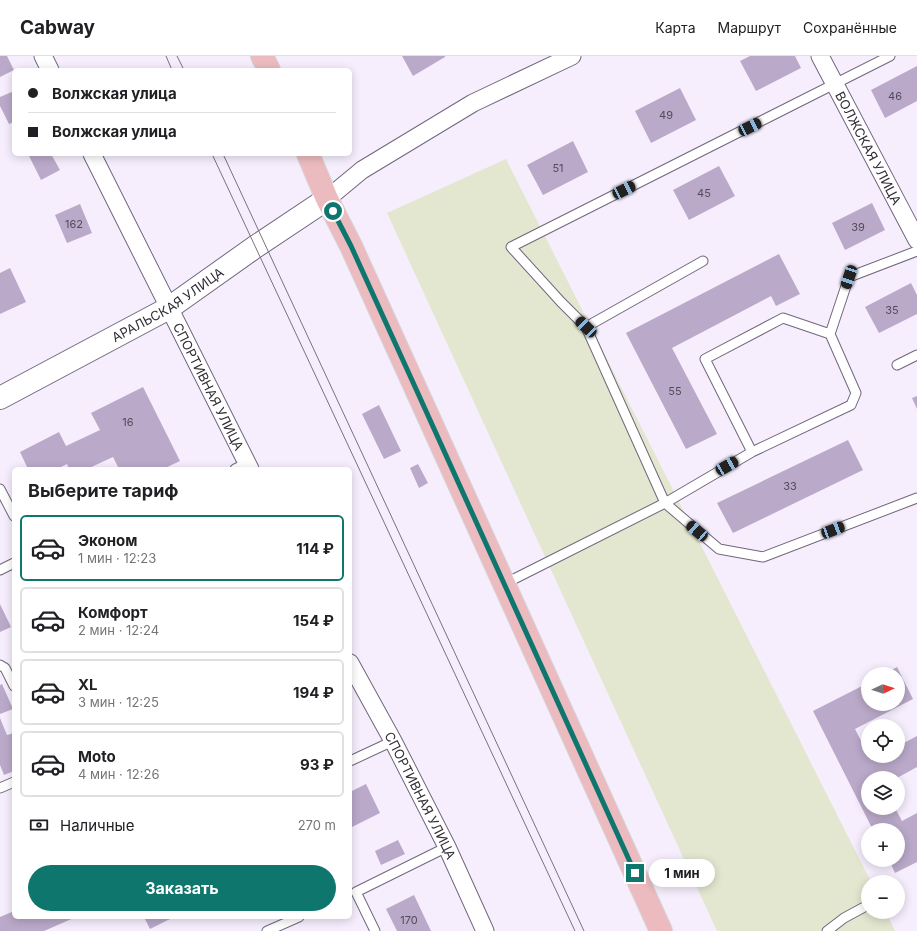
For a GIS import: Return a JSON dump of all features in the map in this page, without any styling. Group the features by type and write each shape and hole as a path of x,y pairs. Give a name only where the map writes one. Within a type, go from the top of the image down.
{"main road":[{"path":"262,56 268,68"},
{"path":"309,156 327,199 351,246 661,931"}],"street":[{"path":"43,56 49,68"},
{"path":"327,199 362,170 473,103 572,56"},
{"name":"ВОЛЖСКАЯ УЛИЦА","path":"820,56 917,240"},
{"name":"СПОРТИВНАЯ УЛИЦА","path":"93,156 169,308 244,467"},
{"name":"АРАЛЬСКАЯ УЛИЦА","path":"0,397 169,308 255,247 327,199"},
{"name":"СПОРТИВНАЯ УЛИЦА","path":"352,667 393,741 447,847 485,931"}],"lane":[{"path":"890,56 511,247 586,327 665,503 719,549 763,557 917,498"},
{"path":"504,584 665,503 752,452 851,405 856,393 830,334 849,277 917,251"},
{"path":"586,327 703,261"},
{"path":"752,452 705,359 783,318 830,334"},
{"path":"897,365 917,355"},
{"path":"0,489 12,511"},
{"path":"0,570 12,564"},
{"path":"0,665 5,668 12,682"},
{"path":"352,760 393,741"},
{"path":"0,788 12,783"},
{"path":"375,931 353,893 447,847"},
{"path":"827,931 844,918 861,909"},
{"path":"267,931 294,919"}],"green space":[{"path":"506,159 861,862 861,867 863,867 867,875 861,875 861,919 889,919 895,931 717,931 387,213"}],"building":[{"path":"0,56 7,56 13,68 12,71 0,77"},
{"path":"402,56 445,56 445,57 413,76"},
{"path":"750,56 795,56 801,68 756,91 740,61"},
{"path":"917,66 917,101 885,118 871,90"},
{"path":"680,88 696,120 651,143 635,111"},
{"path":"12,92 12,123 9,124 0,106 0,97"},
{"path":"573,141 588,172 543,195 527,165"},
{"path":"29,156 52,156 60,170 41,180"},
{"path":"719,166 735,196 689,220 673,190"},
{"path":"872,203 885,230 845,250 832,223"},
{"path":"80,204 92,233 67,243 55,215"},
{"path":"779,254 800,294 776,306 771,296 672,348 717,434 686,449 626,333"},
{"path":"10,268 26,302 0,314 0,273"},
{"path":"911,283 917,295 917,314 879,333 865,307"},
{"path":"143,387 180,461 167,467 118,467 113,457 91,467 68,467 67,464 61,467 27,467 20,452 59,432 66,446 100,430 91,413"},
{"path":"917,396 917,409 912,398"},
{"path":"379,405 401,451 384,459 362,414"},
{"path":"848,440 863,470 733,533 717,503"},
{"path":"418,464 428,483 419,488 410,468"},
{"path":"0,604 11,627 0,632"},
{"path":"905,683 913,699 905,703"},
{"path":"2,684 12,709 0,714 0,685"},
{"path":"861,687 861,711 890,711 874,719 861,719 861,726 855,729 861,741 861,763 905,763 905,742 917,736 917,767 905,774 905,771 861,771 861,806 813,711"},
{"path":"0,718 7,735 12,734 12,772 4,775 0,765"},
{"path":"366,784 380,813 352,827 352,791"},
{"path":"917,813 917,862 895,873 892,867 905,867 905,823 869,823 865,815 899,815 902,821"},
{"path":"398,840 405,854 381,865 375,851"},
{"path":"414,895 431,931 397,931 386,909"},
{"path":"12,912 12,919 71,919 44,931 0,931 0,917"},
{"path":"145,919 170,919 150,929"}],"tram line":[{"path":"166,56 171,68"},
{"path":"177,56 183,68"},
{"path":"213,156 575,931"},
{"path":"224,156 584,931"}],"route":[{"path":"333,211 351,246 635,873"}]}
